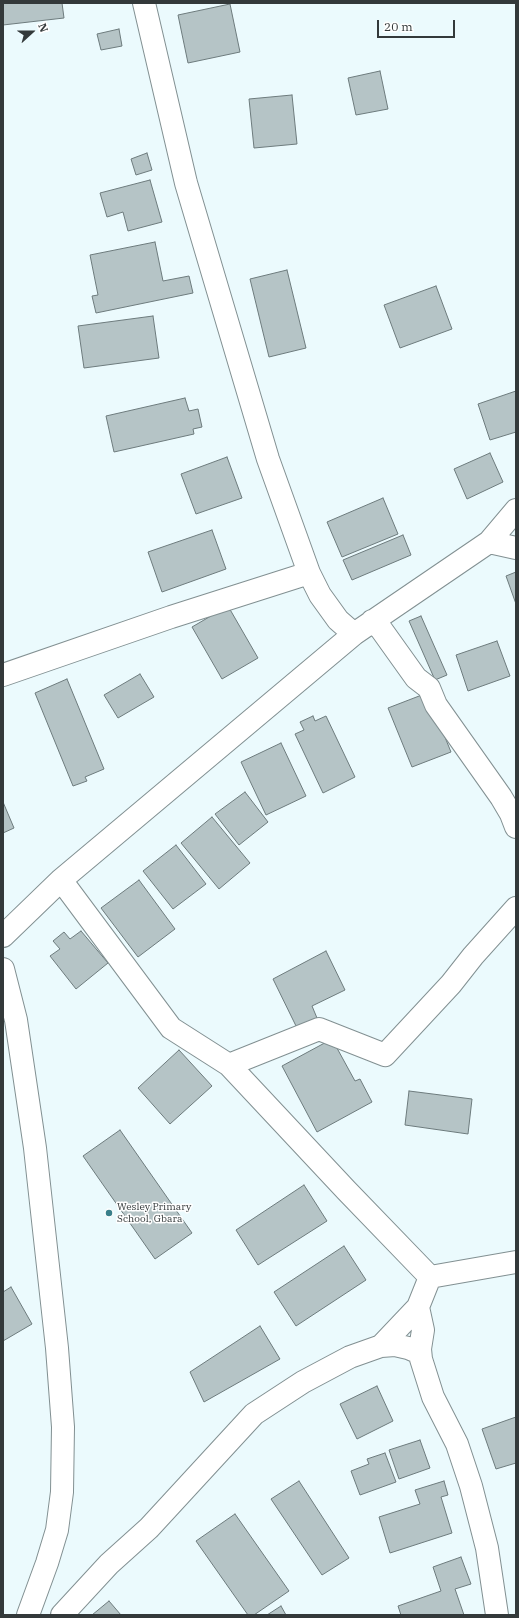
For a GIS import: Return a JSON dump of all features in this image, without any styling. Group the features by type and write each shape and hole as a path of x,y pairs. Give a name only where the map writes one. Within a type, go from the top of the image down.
{"street":[{"path":"144,3 186,183 268,459 309,573 329,609 338,620 354,634"},
{"path":"3,936 61,880 354,634 489,542 516,510"},
{"path":"489,542 516,548"},
{"path":"3,675 172,617 309,573"},
{"path":"372,621 381,629 416,678 429,688 436,705 501,797 511,814 516,827"},
{"path":"61,880 171,1028 229,1065 430,1277"},
{"path":"229,1065 319,1029 385,1055 451,984 516,908"},
{"path":"3,969 17,1027 35,1148 57,1348 63,1427 62,1492 57,1530 28,1615"},
{"path":"430,1277 516,1262"},
{"path":"382,1346 418,1307 430,1277"},
{"path":"418,1307 423,1330 420,1349 421,1359 433,1397 457,1444 471,1486 487,1548 497,1615"},
{"path":"62,1615 110,1564 149,1528 254,1414 284,1394 350,1357 382,1346 395,1345 415,1351 420,1349"}],"building":[{"path":"3,3 62,3 64,18 3,25"},
{"path":"230,4 240,52 188,63 178,15"},
{"path":"119,29 122,46 101,50 97,34"},
{"path":"380,71 388,109 356,115 348,78"},
{"path":"292,95 297,144 254,148 249,99"},
{"path":"147,153 152,170 136,175 131,159"},
{"path":"150,180 162,222 128,231 123,212 107,217 100,193"},
{"path":"155,242 163,281 189,276 193,293 96,313 92,296 98,295 90,255"},
{"path":"287,270 306,348 269,357 250,279"},
{"path":"436,286 452,329 400,348 384,305"},
{"path":"153,316 159,358 84,368 78,326"},
{"path":"516,391 516,432 490,440 478,404"},
{"path":"185,398 189,411 198,409 202,427 193,429 194,434 114,452 106,416"},
{"path":"490,453 503,482 467,499 454,469"},
{"path":"227,457 242,498 196,514 181,474"},
{"path":"383,498 398,534 342,557 327,522"},
{"path":"212,530 226,569 162,592 148,552"},
{"path":"403,535 411,555 352,580 343,560"},
{"path":"516,572 516,604 506,576"},
{"path":"228,606 258,658 222,679 192,627"},
{"path":"421,616 447,675 435,680 409,621"},
{"path":"497,641 510,676 468,691 456,655"},
{"path":"140,674 154,697 118,718 104,695"},
{"path":"67,679 104,769 85,777 87,781 73,786 35,693"},
{"path":"427,693 451,752 412,767 388,708"},
{"path":"313,716 315,721 326,716 355,777 323,793 295,734 304,730 300,722"},
{"path":"281,743 306,796 266,815 241,762"},
{"path":"245,792 268,822 239,845 215,814"},
{"path":"3,802 14,828 3,833"},
{"path":"212,817 250,863 219,889 181,843"},
{"path":"176,845 206,884 173,909 143,871"},
{"path":"139,880 175,929 138,957 101,908"},
{"path":"81,931 108,963 76,989 50,956 60,949 53,941 64,932 70,939"},
{"path":"326,951 345,990 312,1006 317,1018 297,1028 273,979"},
{"path":"332,1039 355,1081 360,1079 372,1102 317,1132 282,1066"},
{"path":"179,1050 212,1086 170,1124 138,1088"},
{"path":"409,1091 472,1099 468,1134 405,1125"},
{"path":"120,1130 192,1233 155,1259 83,1156"},
{"path":"304,1185 327,1221 258,1265 236,1230"},
{"path":"344,1246 366,1280 296,1326 274,1292"},
{"path":"11,1287 32,1324 3,1341 3,1292"},
{"path":"260,1326 280,1359 204,1402 190,1372"},
{"path":"377,1386 393,1421 357,1439 340,1404"},
{"path":"516,1417 516,1463 496,1469 482,1429"},
{"path":"420,1440 430,1468 399,1479 389,1450"},
{"path":"385,1453 396,1482 360,1495 351,1471 369,1464 367,1459"},
{"path":"299,1481 349,1558 322,1575 271,1499"},
{"path":"444,1481 448,1495 441,1497 452,1533 390,1553 379,1517 420,1504 415,1490"},
{"path":"235,1514 289,1591 254,1615 248,1615 196,1541"},
{"path":"461,1557 471,1584 455,1589 464,1615 401,1615 398,1606 441,1591 433,1567"},
{"path":"109,1601 121,1615 92,1615"},
{"path":"281,1606 286,1615 267,1615"}],"place":[{"name":"Wesley Primary School, Gbara","path":"109,1213"}]}
